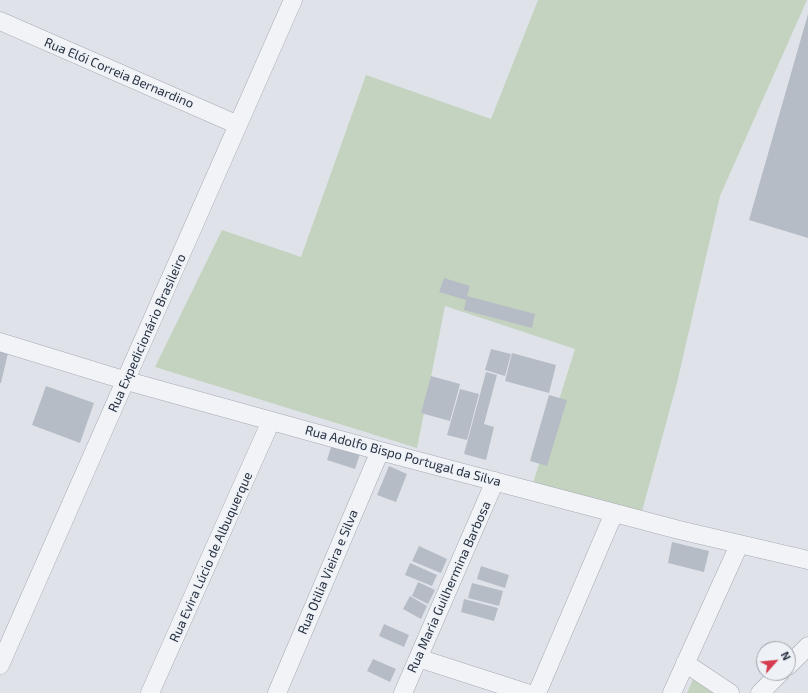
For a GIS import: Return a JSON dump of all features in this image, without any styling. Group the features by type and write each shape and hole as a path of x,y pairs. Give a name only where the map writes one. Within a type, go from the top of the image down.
{"street":[{"name":"Rua Expedicionário Brasileiro","path":"1,659 127,380 293,0"},
{"name":"Rua Elói Correia Bernardino","path":"0,21 238,124"},
{"name":"Rua Adolfo Bispo Portugal da Silva","path":"0,342 127,380 380,451 614,513 808,560"},
{"name":"Rua Evira Lúcio de Albuquerque","path":"150,693 271,421"},
{"name":"Rua Otilia Vieira e Silva","path":"276,693 380,451"},
{"name":"Rua Maria Guilhermina Barbosa","path":"403,693 495,482"},
{"path":"537,693 614,513"},
{"path":"672,693 739,544"},
{"path":"796,658 808,646"},
{"path":"418,658 527,693"},
{"path":"685,663 730,693"},
{"path":"760,693 772,681"}],"green space":[{"path":"538,0 807,0 720,196 677,383 641,515 532,486 575,349 445,306 417,448 155,367 222,230 301,257 366,75 491,119"},
{"path":"695,675 724,693 687,693"}],"building":[{"path":"808,14 808,238 749,220"},
{"path":"444,278 470,286 467,296 535,314 532,328 464,310 466,300 439,292"},
{"path":"491,349 511,354 505,376 485,370"},
{"path":"0,351 8,353 1,383 0,383"},
{"path":"512,353 556,365 549,393 505,381"},
{"path":"486,372 497,375 484,424 494,427 486,460 464,454"},
{"path":"431,376 460,384 450,421 421,413"},
{"path":"46,386 94,403 80,443 32,425"},
{"path":"460,389 479,394 467,440 447,435"},
{"path":"549,395 567,400 547,466 530,461"},
{"path":"332,444 360,454 355,469 327,460"},
{"path":"389,466 407,474 396,502 377,495"},
{"path":"672,542 709,551 704,572 668,563"},
{"path":"419,546 447,559 441,573 412,561"},
{"path":"410,563 437,575 432,586 405,575"},
{"path":"481,566 509,575 505,588 477,579"},
{"path":"418,582 435,590 428,604 412,596"},
{"path":"472,583 503,591 499,606 468,598"},
{"path":"410,596 427,606 421,619 403,609"},
{"path":"464,599 498,608 494,621 461,612"},
{"path":"384,624 409,635 404,647 379,636"},
{"path":"373,659 396,669 390,682 367,671"}]}
